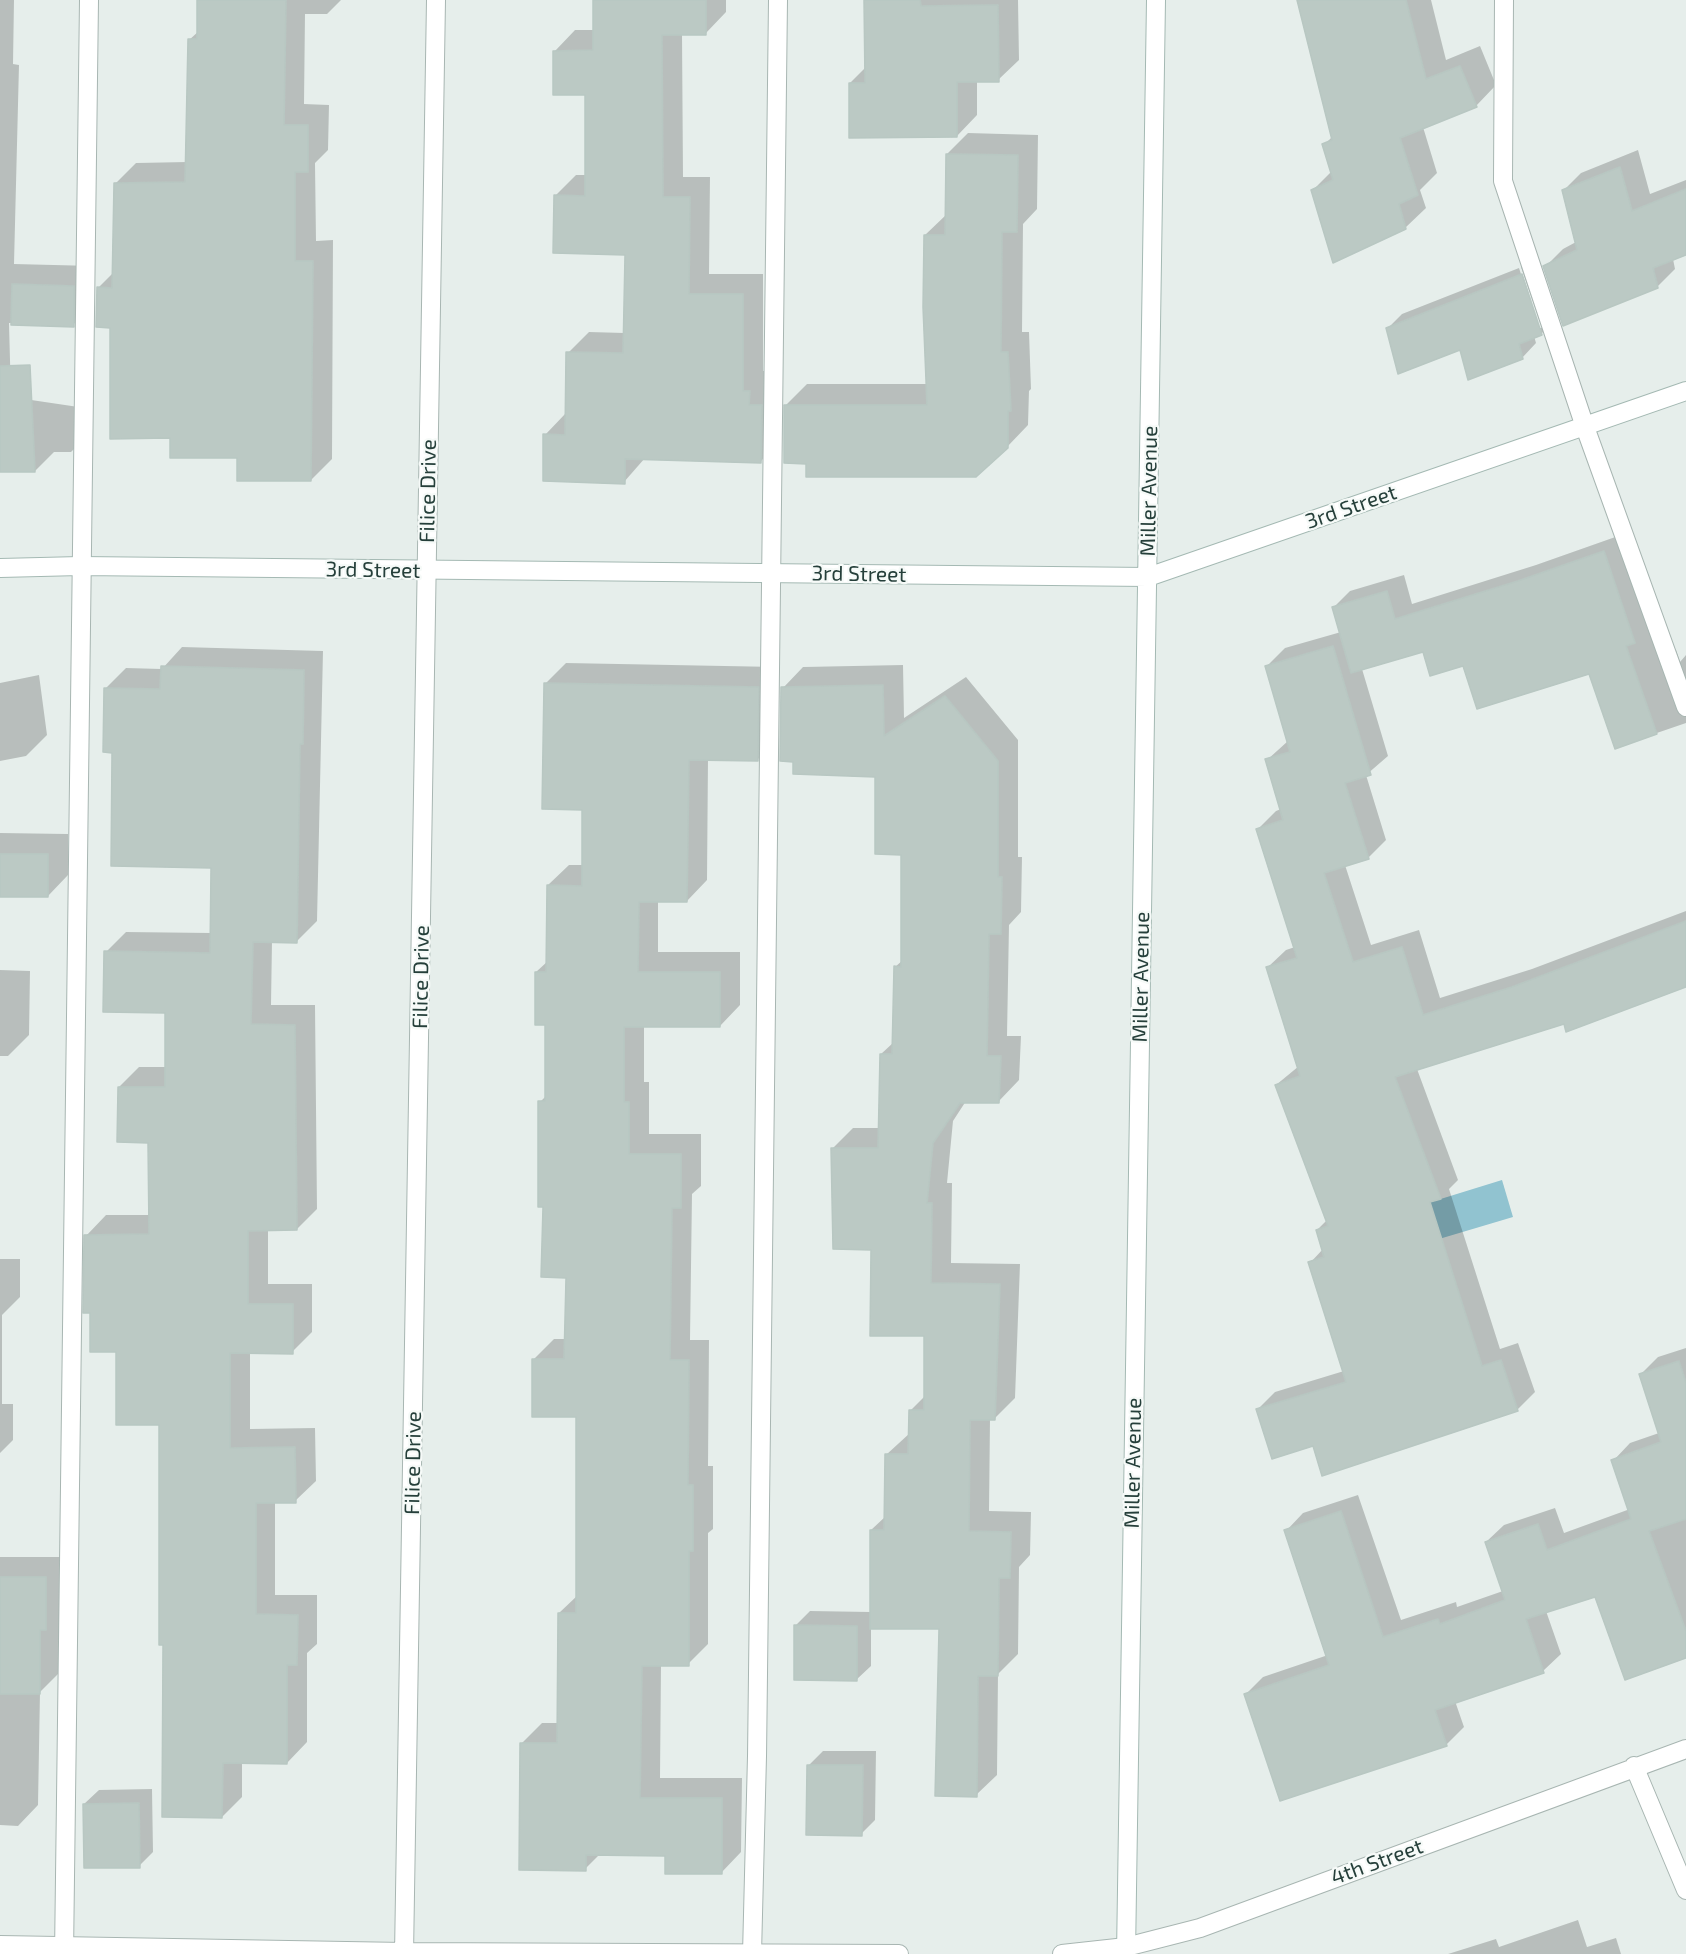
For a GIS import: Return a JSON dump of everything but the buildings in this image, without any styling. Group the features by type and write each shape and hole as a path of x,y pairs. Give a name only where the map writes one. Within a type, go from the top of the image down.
{"street":[{"path":"64,1950 89,0"},
{"name":"Filice Drive","path":"404,1953 436,0"},
{"path":"752,1953 757,1768 778,0"},
{"name":"Miller Avenue","path":"1126,1950 1156,0"},
{"path":"1504,0 1503,182 1585,427 1686,707"},
{"name":"3rd Street","path":"0,568 80,566 1148,577 1686,391"},
{"name":"4th Street","path":"1062,1954 1126,1950 1200,1928 1634,1766 1686,1749"},
{"path":"1634,1766 1686,1890"},
{"path":"0,1945 64,1950 899,1954"}],"water":[{"path":"1502,1180 1513,1217 1429,1242 1418,1206"}]}
